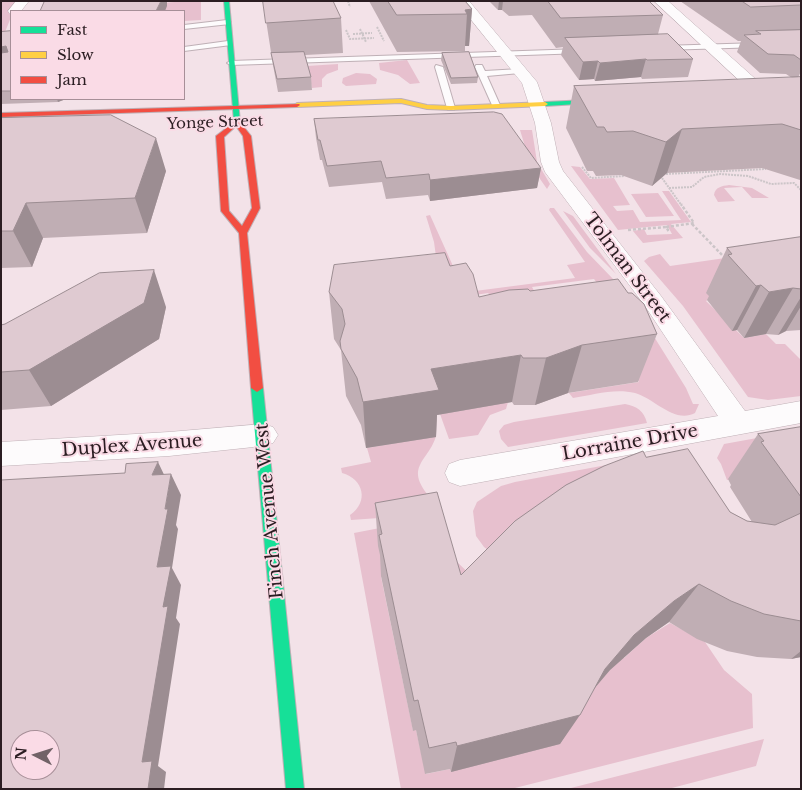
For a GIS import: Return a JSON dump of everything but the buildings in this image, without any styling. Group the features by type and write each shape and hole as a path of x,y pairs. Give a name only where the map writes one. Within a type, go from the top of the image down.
{"main road":[{"path":"226,1 228,43 237,122 247,136 256,208 244,233 225,211 221,155 220,136 237,122"},
{"path":"743,95 770,94"},
{"name":"Yonge Street","path":"1,115 401,101 427,107 451,108 625,100"},
{"name":"Yonge Street","path":"402,116 427,107"},
{"name":"Yonge Street","path":"220,123 253,122"},
{"name":"Finch Avenue West","path":"244,233 295,789"}],"street":[{"name":"Tolman Street","path":"462,1 529,82 544,126 550,162 554,172 653,301 738,423"},
{"path":"660,1 710,46 770,94"},
{"name":"Lorraine Drive","path":"460,473 801,412"},
{"name":"Duplex Avenue","path":"1,454 169,444 263,436"}],"lane":[{"path":"185,27 227,22"},
{"path":"185,49 228,43"},
{"path":"658,49 765,44"},
{"path":"230,63 591,51"},
{"path":"496,105 479,74 520,71"},
{"path":"444,75 451,108"}],"path":[{"path":"348,1 350,7"},
{"path":"346,30 350,39 374,38"},
{"path":"353,34 372,33"},
{"path":"582,167 591,178 624,176"},
{"path":"715,167 720,174"},
{"path":"666,174 766,169"},
{"path":"737,170 742,176"},
{"path":"701,172 705,177"},
{"path":"669,188 692,187 697,181 705,177 720,174 742,176 772,184 794,183 801,190"},
{"path":"662,178 694,223 691,224"},
{"path":"625,230 666,229 691,224"},
{"path":"691,224 725,258"}],"shaded area":[{"path":"1,1 18,1 14,10 10,10 10,20 5,32 1,33"},
{"path":"201,1 201,20 185,21 185,10 128,10 136,5"},
{"path":"407,60 420,83 410,84 398,75 380,70 379,63"},
{"path":"338,64 338,70 327,74 322,79 322,87 312,88 307,66"},
{"path":"356,73 370,74 377,79 376,84 346,86 342,83 343,78"},
{"path":"520,130 532,130 537,162 550,184 547,189 531,166"},
{"path":"571,166 580,167 590,179 614,178 630,205 613,206 617,211 633,210 640,222 681,220 662,191 669,191 691,222 671,224 683,238 643,243 633,231 644,229 647,235 672,234 667,225 618,230"},
{"path":"729,185 752,188 769,198 752,198 742,187 724,188 735,201 718,202 714,195 716,190 721,186"},
{"path":"658,193 674,216 646,217 631,194"},
{"path":"554,208 587,252 614,280 602,290 594,279 532,287 559,334 493,298 488,293 442,300 434,242 426,216 430,215 453,266 452,294 575,278 567,265 585,262 549,210"},
{"path":"563,211 573,216 616,274 590,248"},
{"path":"801,247 706,301 744,338 766,334 776,344 785,344 801,360 801,396 768,400 748,397 683,306 644,261 649,257 660,254 670,266"},
{"path":"648,327 686,388 693,404 699,404 695,413 687,416 672,413 635,393 619,391 573,398 569,393 639,382 628,366"},
{"path":"508,402 506,409 490,415 478,435 449,439 440,414"},
{"path":"625,404 639,410 644,415 647,423 508,447 501,439 499,431 504,425 514,422"},
{"path":"801,430 794,468 727,480 717,458 724,444"},
{"path":"436,436 433,445 418,470 422,486 429,496 379,518 351,520 350,515 360,504 362,498 361,491 355,480 342,473 341,468 371,462 367,448"},
{"path":"628,461 504,563 484,547 476,536 473,511 477,502 501,486"},
{"path":"437,517 455,560 481,585 381,577 413,730 416,730 426,774 450,769 451,772 585,698 622,656 624,658 646,638 670,623 705,642 724,670 752,694 753,728 511,789 401,789 354,533"},
{"path":"764,739 756,766 668,789 567,789"}],"traffic: fast":[{"path":"226,1 237,122"},
{"path":"545,104 609,101"},
{"path":"257,388 295,789"}],"traffic: slow":[{"path":"297,105 401,101 427,107 451,108 545,104"}],"traffic: jam":[{"path":"1,115 297,105"},
{"path":"237,122 247,136 256,208 243,233 257,388"},
{"path":"237,122 220,136 225,211 243,233"}]}
